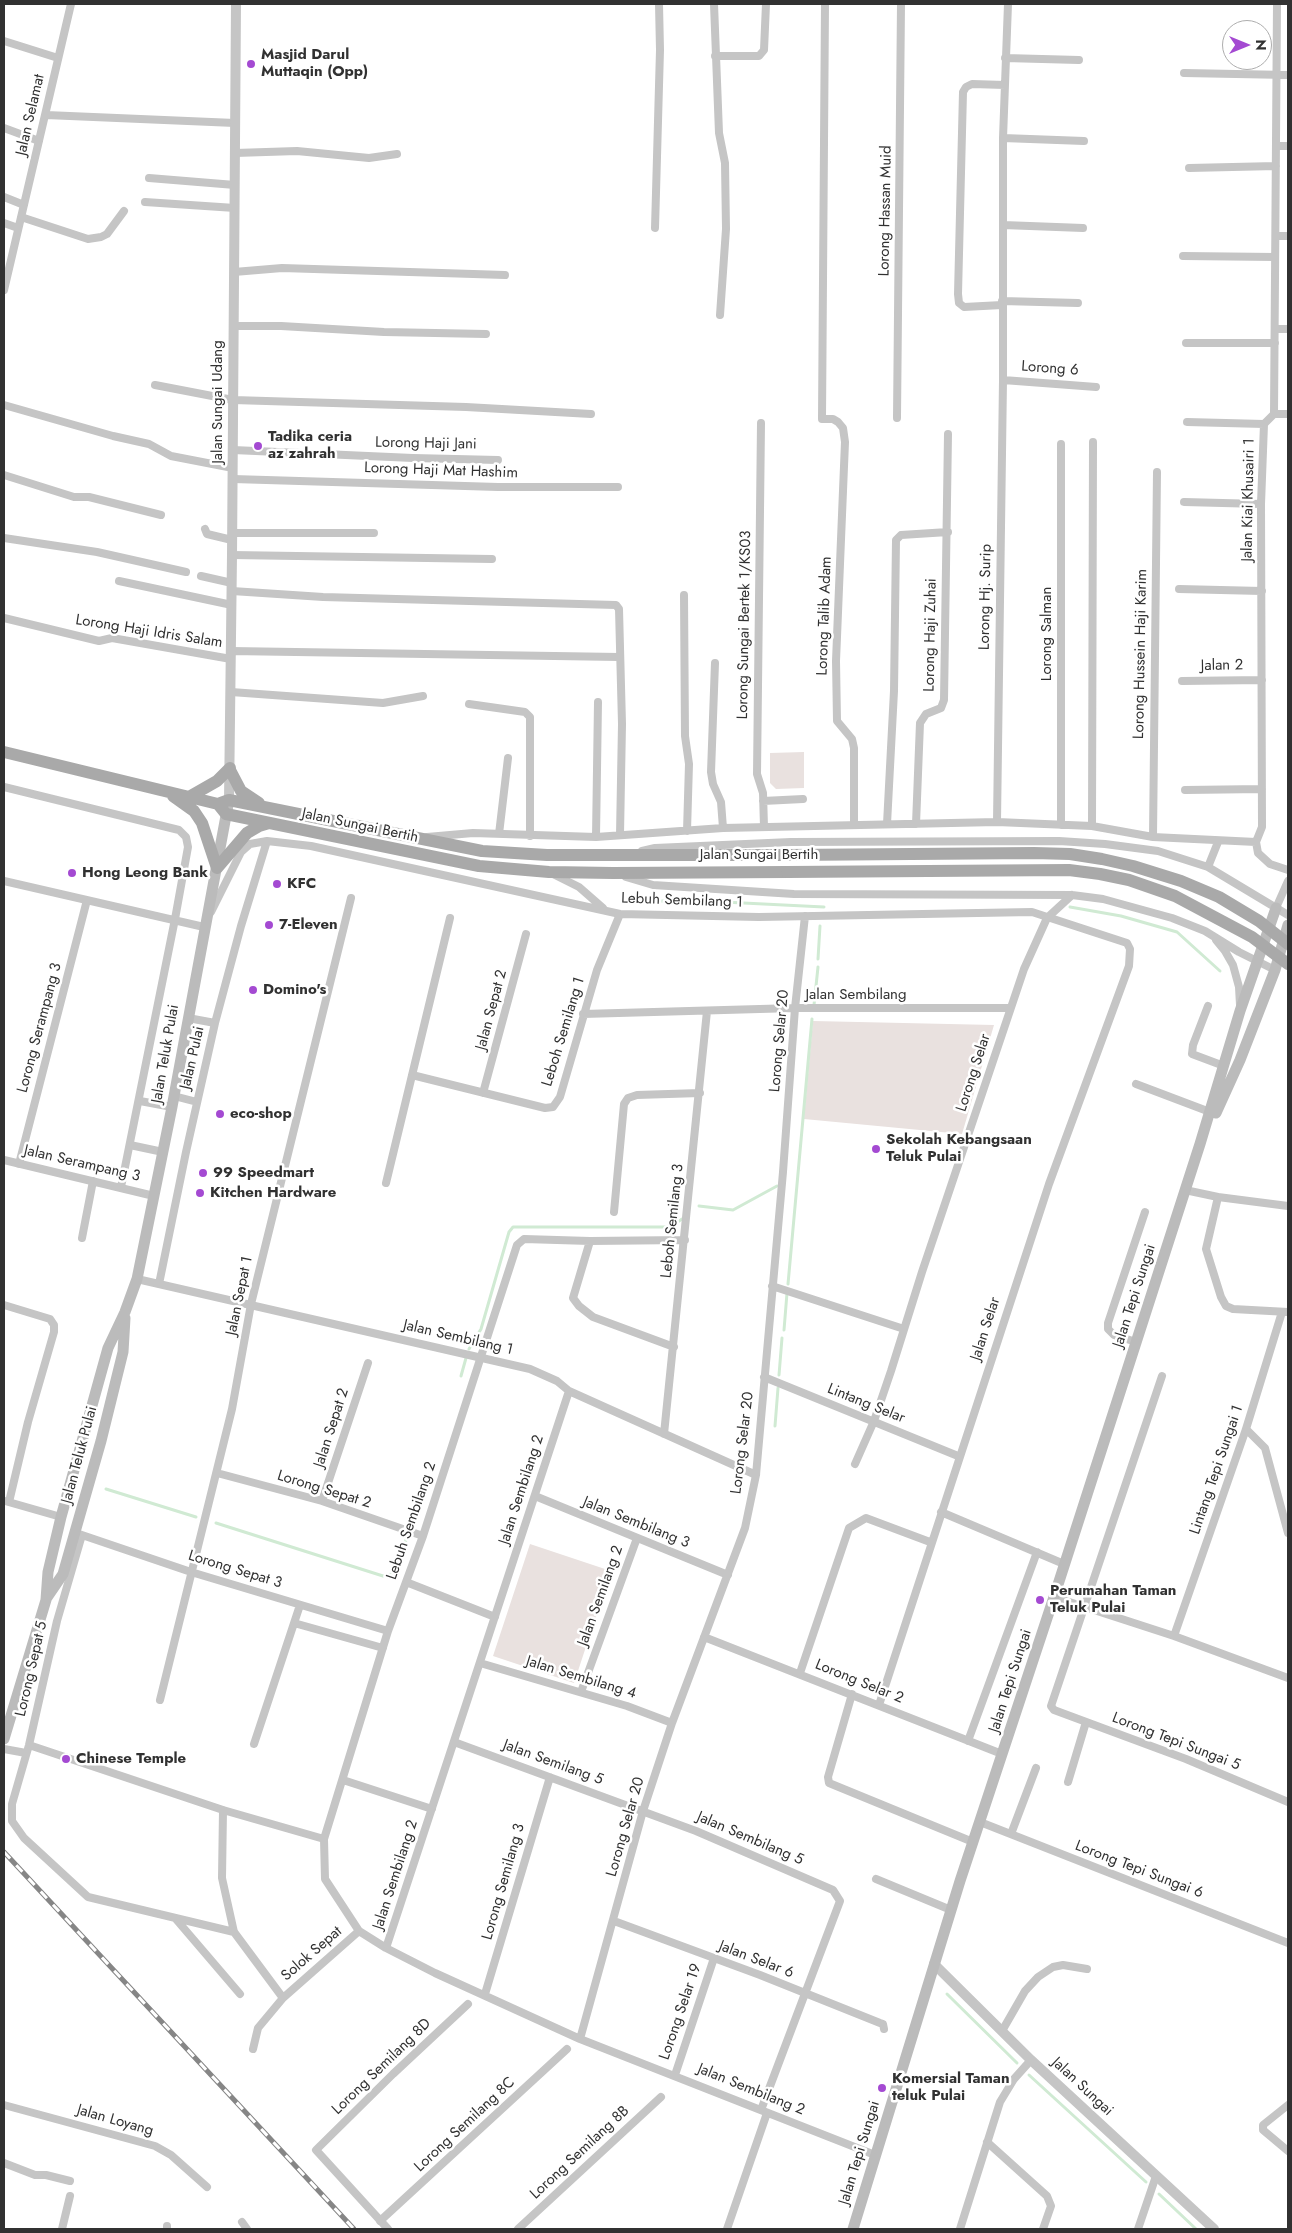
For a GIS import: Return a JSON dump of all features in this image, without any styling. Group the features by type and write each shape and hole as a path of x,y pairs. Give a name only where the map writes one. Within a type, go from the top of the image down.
{"main road":[{"name":"Jalan Sungai Bertih","path":"4,752 189,797 271,808 482,851 547,855 613,856 1070,854 1133,866 1181,880 1219,897 1259,921 1288,944"},
{"path":"189,797 217,781 230,769 241,791 248,798 271,808"},
{"path":"168,792 194,811 202,823 217,868"},
{"path":"223,802 226,814"},
{"name":"Jalan Sungai Bertih","path":"226,814 479,866 549,872 1068,870 1100,874 1129,880 1175,896 1252,937 1288,964"},
{"name":"Jalan Teluk Pulai","path":"4,1739 46,1600 48,1572 60,1517 108,1348 125,1312 137,1279 173,1102 226,814"},
{"path":"217,868 247,833 269,823"},
{"name":"Jalan Tepi Sungai","path":"853,2229 951,1910 1200,1144 1240,1011 1276,908"},
{"name":"Jalan Tepi Sungai","path":"1200,1144 1240,1060 1274,970 1288,926"},
{"name":"Jalan Teluk Pulai","path":"46,1600 63,1574 78,1534 123,1352 125,1312"},
{"path":"70,1482 79,1464 95,1414 104,1404 109,1407"}],"street":[{"name":"Jalan Selamat","path":"4,288 71,4"},
{"name":"Jalan Sungai Udang","path":"223,802 230,769 236,4"},
{"path":"656,228 660,50 659,4"},
{"path":"714,4 719,134 725,163 726,229 720,315"},
{"path":"715,56 759,56 764,50 766,4"},
{"name":"Lorong Talib Adam","path":"825,4 822,419 833,419 838,422 843,428 845,442 836,661 837,721 852,739 854,748 854,824"},
{"name":"Lorong Hassan Muid","path":"897,418 901,4"},
{"name":"Lorong Hj. Surip","path":"997,822 1003,376 1003,138 1008,4"},
{"path":"1277,4 1274,414 1288,414"},
{"path":"4,41 58,58"},
{"path":"1005,58 1079,60"},
{"path":"1184,73 1288,74"},
{"path":"1005,85 972,84 966,87 963,92 959,303 964,307 1002,303 1078,303"},
{"path":"46,115 234,123"},
{"path":"4,128 39,141"},
{"path":"1003,138 1084,141"},
{"path":"1276,146 1288,146"},
{"path":"235,153 297,151 369,158 397,154"},
{"path":"1189,168 1276,166"},
{"path":"149,178 235,185"},
{"path":"4,197 24,205"},
{"path":"146,202 234,208"},
{"path":"21,217 88,239 108,234 124,211"},
{"path":"4,223 18,228"},
{"path":"1003,225 1083,228"},
{"path":"1276,236 1288,236"},
{"path":"1183,256 1275,256"},
{"path":"234,272 282,268 505,275"},
{"path":"234,326 486,334"},
{"path":"1276,329 1288,329"},
{"path":"1186,343 1275,343"},
{"name":"Lorong 6","path":"1003,376 1096,387"},
{"path":"155,385 233,400 466,407 591,414"},
{"path":"4,405 149,444 171,456 233,468"},
{"name":"Jalan Kiai Khusairi 1","path":"1256,842 1262,827 1261,504 1264,424 1274,414"},
{"path":"1187,422 1264,424"},
{"name":"Lorong Sungai Bertek 1/KS03","path":"761,423 757,774 763,801 764,827"},
{"name":"Lorong Haji Zuhai","path":"916,824 920,723 926,714 941,708 944,700 948,434"},
{"path":"1092,826 1093,442"},
{"name":"Lorong Salman","path":"1061,444 1061,825"},
{"name":"Lorong Haji Jani","path":"233,450 498,460"},
{"name":"Lorong Hussein Haji Karim","path":"1153,837 1157,472"},
{"path":"4,475 74,497 89,497 161,515"},
{"name":"Lorong Haji Mat Hashim","path":"233,479 498,487 618,487"},
{"path":"1184,502 1261,504"},
{"path":"205,529 207,534 232,536 374,533"},
{"path":"887,824 894,691 896,540 901,535 948,532"},
{"path":"4,538 97,552 186,572"},
{"path":"232,555 492,559"},
{"path":"201,576 232,587 322,597 616,606 620,609 619,656 622,724 620,835"},
{"path":"119,581 232,606"},
{"path":"1179,589 1262,591"},
{"path":"684,595 685,736 689,764 687,831"},
{"name":"Lorong Haji Idris Salam","path":"4,618 100,641 112,638 231,655 619,656"},
{"path":"715,663 711,772 713,784 721,802 723,828"},
{"name":"Jalan 2","path":"1182,681 1262,680"},
{"path":"231,692 383,702 423,696"},
{"path":"596,837 598,702"},
{"path":"469,704 525,712 530,717 530,836"},
{"path":"499,834 508,758"},
{"name":"Jalan Teluk Pulai","path":"4,787 179,830 186,836 188,846 175,919 140,1101 121,1188"},
{"path":"1185,790 1262,790"},
{"path":"763,801 803,799"},
{"path":"416,839 441,834 596,837 723,828 997,822 1092,826 1153,837 1218,842 1256,842 1258,853 1270,864 1288,870"},
{"name":"Lebuh Sembilang 1","path":"204,927 241,852 250,844 267,840 311,846 605,909 620,914 759,917 1032,912 1127,943 1130,949 1129,966"},
{"name":"Jalan Pulai","path":"159,1284 215,1023 241,926 267,840"},
{"path":"613,856 655,848 790,842 1058,841 1106,844 1158,851 1208,867 1288,915"},
{"path":"1208,867 1218,842"},
{"path":"549,872 579,887 605,909"},
{"path":"613,873 653,885 794,894 1072,895 1141,908 1205,931 1274,970"},
{"path":"4,881 204,927"},
{"path":"1276,908 1288,882"},
{"name":"Lorong Selar","path":"855,1464 874,1421 1024,970 1046,918 1072,895"},
{"name":"Jalan Sepat 1","path":"160,1700 232,1409 250,1304 351,898"},
{"name":"Lorong Serampang 3","path":"19,1164 87,900"},
{"name":"Leboh Semilang 1","path":"412,1076 545,1108 552,1107 560,1097 583,1014 605,950 620,914"},
{"name":"Lorong Selar 20","path":"580,2039 643,1811 672,1723 744,1528 756,1475 762,1425 764,1377 783,1172 795,1008 805,916"},
{"path":"386,1183 450,918"},
{"path":"1205,931 1225,951 1233,965 1239,987 1240,1011"},
{"name":"Jalan Sepat 2","path":"483,1092 526,934"},
{"name":"Jalan Selar","path":"879,1704 958,1456 1049,1184 1129,966"},
{"path":"1208,1006 1193,1045 1192,1054 1224,1066"},
{"name":"Jalan Sembilang","path":"583,1014 795,1008 1010,1008"},
{"name":"Leboh Semilang 3","path":"664,1434 707,1011"},
{"path":"188,1018 215,1023"},
{"path":"1136,1084 1210,1112"},
{"path":"614,1212 624,1104 628,1098 638,1095 700,1093"},
{"path":"140,1101 197,1102"},
{"path":"130,1145 163,1152"},
{"name":"Jalan Serampang 3","path":"4,1160 154,1196"},
{"path":"82,1238 93,1181"},
{"path":"1185,1190 1218,1197 1288,1206"},
{"path":"1218,1197 1206,1249 1221,1297 1226,1306 1233,1309 1285,1312"},
{"path":"1136,1342 1114,1335 1108,1329 1108,1323 1145,1212"},
{"name":"Lebuh Sembilang 2","path":"386,1948 359,1931 324,1879 324,1839 344,1780 388,1631 423,1536 519,1241 524,1239 590,1241 685,1240"},
{"path":"590,1241 573,1298 579,1306 593,1317 674,1347"},
{"name":"Jalan Sembilang 1","path":"137,1279 530,1369 557,1381 569,1391 756,1475"},
{"path":"772,1286 904,1330"},
{"path":"4,1305 50,1319 54,1325 54,1332 6,1501 60,1517"},
{"name":"Lintang Tepi Sungai 1","path":"1174,1636 1285,1312"},
{"name":"Jalan Sepat 2","path":"322,1501 368,1363"},
{"path":"1085,1607 1162,1376"},
{"name":"Lintang Selar","path":"764,1377 958,1456"},
{"name":"Jalan Sembilang 2","path":"569,1391 386,1948 435,1973 485,1994 580,2039 875,2155"},
{"path":"1246,1429 1264,1448 1288,1533"},
{"name":"Lorong Sepat 2","path":"217,1474 322,1501 423,1536"},
{"name":"Jalan Sembilang 3","path":"534,1496 728,1575"},
{"path":"941,1512 1064,1564"},
{"path":"800,1673 850,1528 866,1518 930,1542"},
{"name":"Lorong Sepat 3","path":"78,1534 191,1572 388,1631"},
{"name":"Lorong Sepat 5","path":"78,1534 28,1749 12,1804 12,1821 24,1838 88,1897 234,1932"},
{"name":"Jalan Semilang 2","path":"582,1692 637,1538"},
{"path":"968,1741 1037,1552"},
{"path":"406,1582 495,1617"},
{"path":"1054,1597 1174,1636 1288,1678"},
{"path":"254,1744 300,1605"},
{"name":"Lorong Tepi Sungai 5","path":"1085,1607 1050,1702 1054,1710 1186,1759 1288,1802"},
{"path":"294,1623 383,1648"},
{"name":"Lorong Selar 2","path":"704,1637 879,1704 1002,1754"},
{"name":"Jalan Sembilang 4","path":"480,1663 627,1706 672,1723"},
{"path":"852,1694 828,1777 829,1782 973,1842"},
{"path":"1068,1782 1086,1722"},
{"name":"Jalan Semilang 5","path":"454,1742 643,1811"},
{"path":"4,1749 28,1749 223,1810 324,1839"},
{"path":"1011,1834 1036,1768"},
{"name":"Lorong Semilang 3","path":"485,1994 550,1777"},
{"path":"344,1780 432,1809"},
{"path":"223,1810 222,1878 234,1932 283,1998"},
{"name":"Jalan Sembilang 5","path":"643,1811 834,1890 840,1901 805,1994"},
{"name":"Lorong Tepi Sungai 6","path":"980,1822 1288,1944"},
{"path":"876,1879 951,1910"},
{"path":"175,1918 240,1994"},
{"name":"Jalan Selar 6","path":"614,1921 883,2024 884,2029"},
{"name":"Solok Sepat","path":"253,2049 258,2028 283,1998 359,1931"},
{"name":"Lorong Selar 19","path":"675,2075 714,1958"},
{"name":"Jalan Sungai","path":"934,1964 1031,2060 1214,2229"},
{"path":"1002,2031 1025,1991 1038,1977 1053,1967 1063,1965 1087,1969"},
{"path":"727,2229 764,2111 805,1994"},
{"name":"Lorong Semilang 8D","path":"380,2221 316,2150 468,2004"},
{"name":"Lorong Semilang 8C","path":"380,2221 567,2049"},
{"path":"960,2229 1000,2102 1014,2079 1031,2060"},
{"name":"Lorong Semilang 8B","path":"518,2229 661,2097"},
{"name":"Jalan Loyang","path":"4,2105 155,2146 171,2155 207,2187"},
{"path":"1288,2105 1263,2125 1263,2130 1288,2151"},
{"path":"987,2142 1047,2196 1050,2206 1043,2229"},
{"path":"4,2163 34,2175 46,2175 70,2180"},
{"path":"1138,2229 1156,2176"},
{"path":"62,2229 70,2196"},
{"path":"380,2221 388,2229"},
{"path":"242,2222 247,2229"}],"shaded area":[{"path":"804,752 804,788 776,789 770,783 770,753"},
{"path":"813,1021 994,1025 962,1134 804,1119"},
{"path":"530,1544 611,1571 574,1683 493,1656"}],"waterway":[{"path":"633,901 703,901 824,907"},
{"path":"1070,907 1121,916 1177,932 1220,971"},
{"path":"818,959 820,926"},
{"path":"814,1005 818,967"},
{"path":"788,1284 812,1019"},
{"path":"699,1206 733,1210 777,1186"},
{"path":"469,1349 481,1329 509,1232 513,1227 670,1227 682,1219"},
{"path":"784,1330 787,1293"},
{"path":"779,1375 782,1338"},
{"path":"461,1376 466,1358"},
{"path":"775,1426 778,1388"},
{"path":"106,1489 196,1517"},
{"path":"216,1523 383,1576 396,1573 406,1540"},
{"path":"947,1994 1017,2063"},
{"path":"1029,2075 1146,2182"},
{"path":"1159,2194 1196,2229"}],"railway":[{"path":"4,1852 354,2229"}],"place":[{"name":"Masjid Darul Muttaqin (Opp)","path":"251,64"},
{"name":"Tadika ceria az zahrah","path":"258,446"},
{"name":"Hong Leong Bank","path":"72,873"},
{"name":"KFC","path":"277,884"},
{"name":"7-Eleven","path":"269,925"},
{"name":"Domino's","path":"253,990"},
{"name":"eco-shop","path":"220,1114"},
{"name":"Sekolah Kebangsaan Teluk Pulai","path":"876,1149"},
{"name":"99 Speedmart","path":"203,1173"},
{"name":"Kitchen Hardware","path":"200,1193"},
{"name":"Perumahan Taman Teluk Pulai","path":"1040,1600"},
{"name":"Chinese Temple","path":"66,1759"},
{"name":"Komersial Taman teluk Pulai","path":"882,2088"}]}
